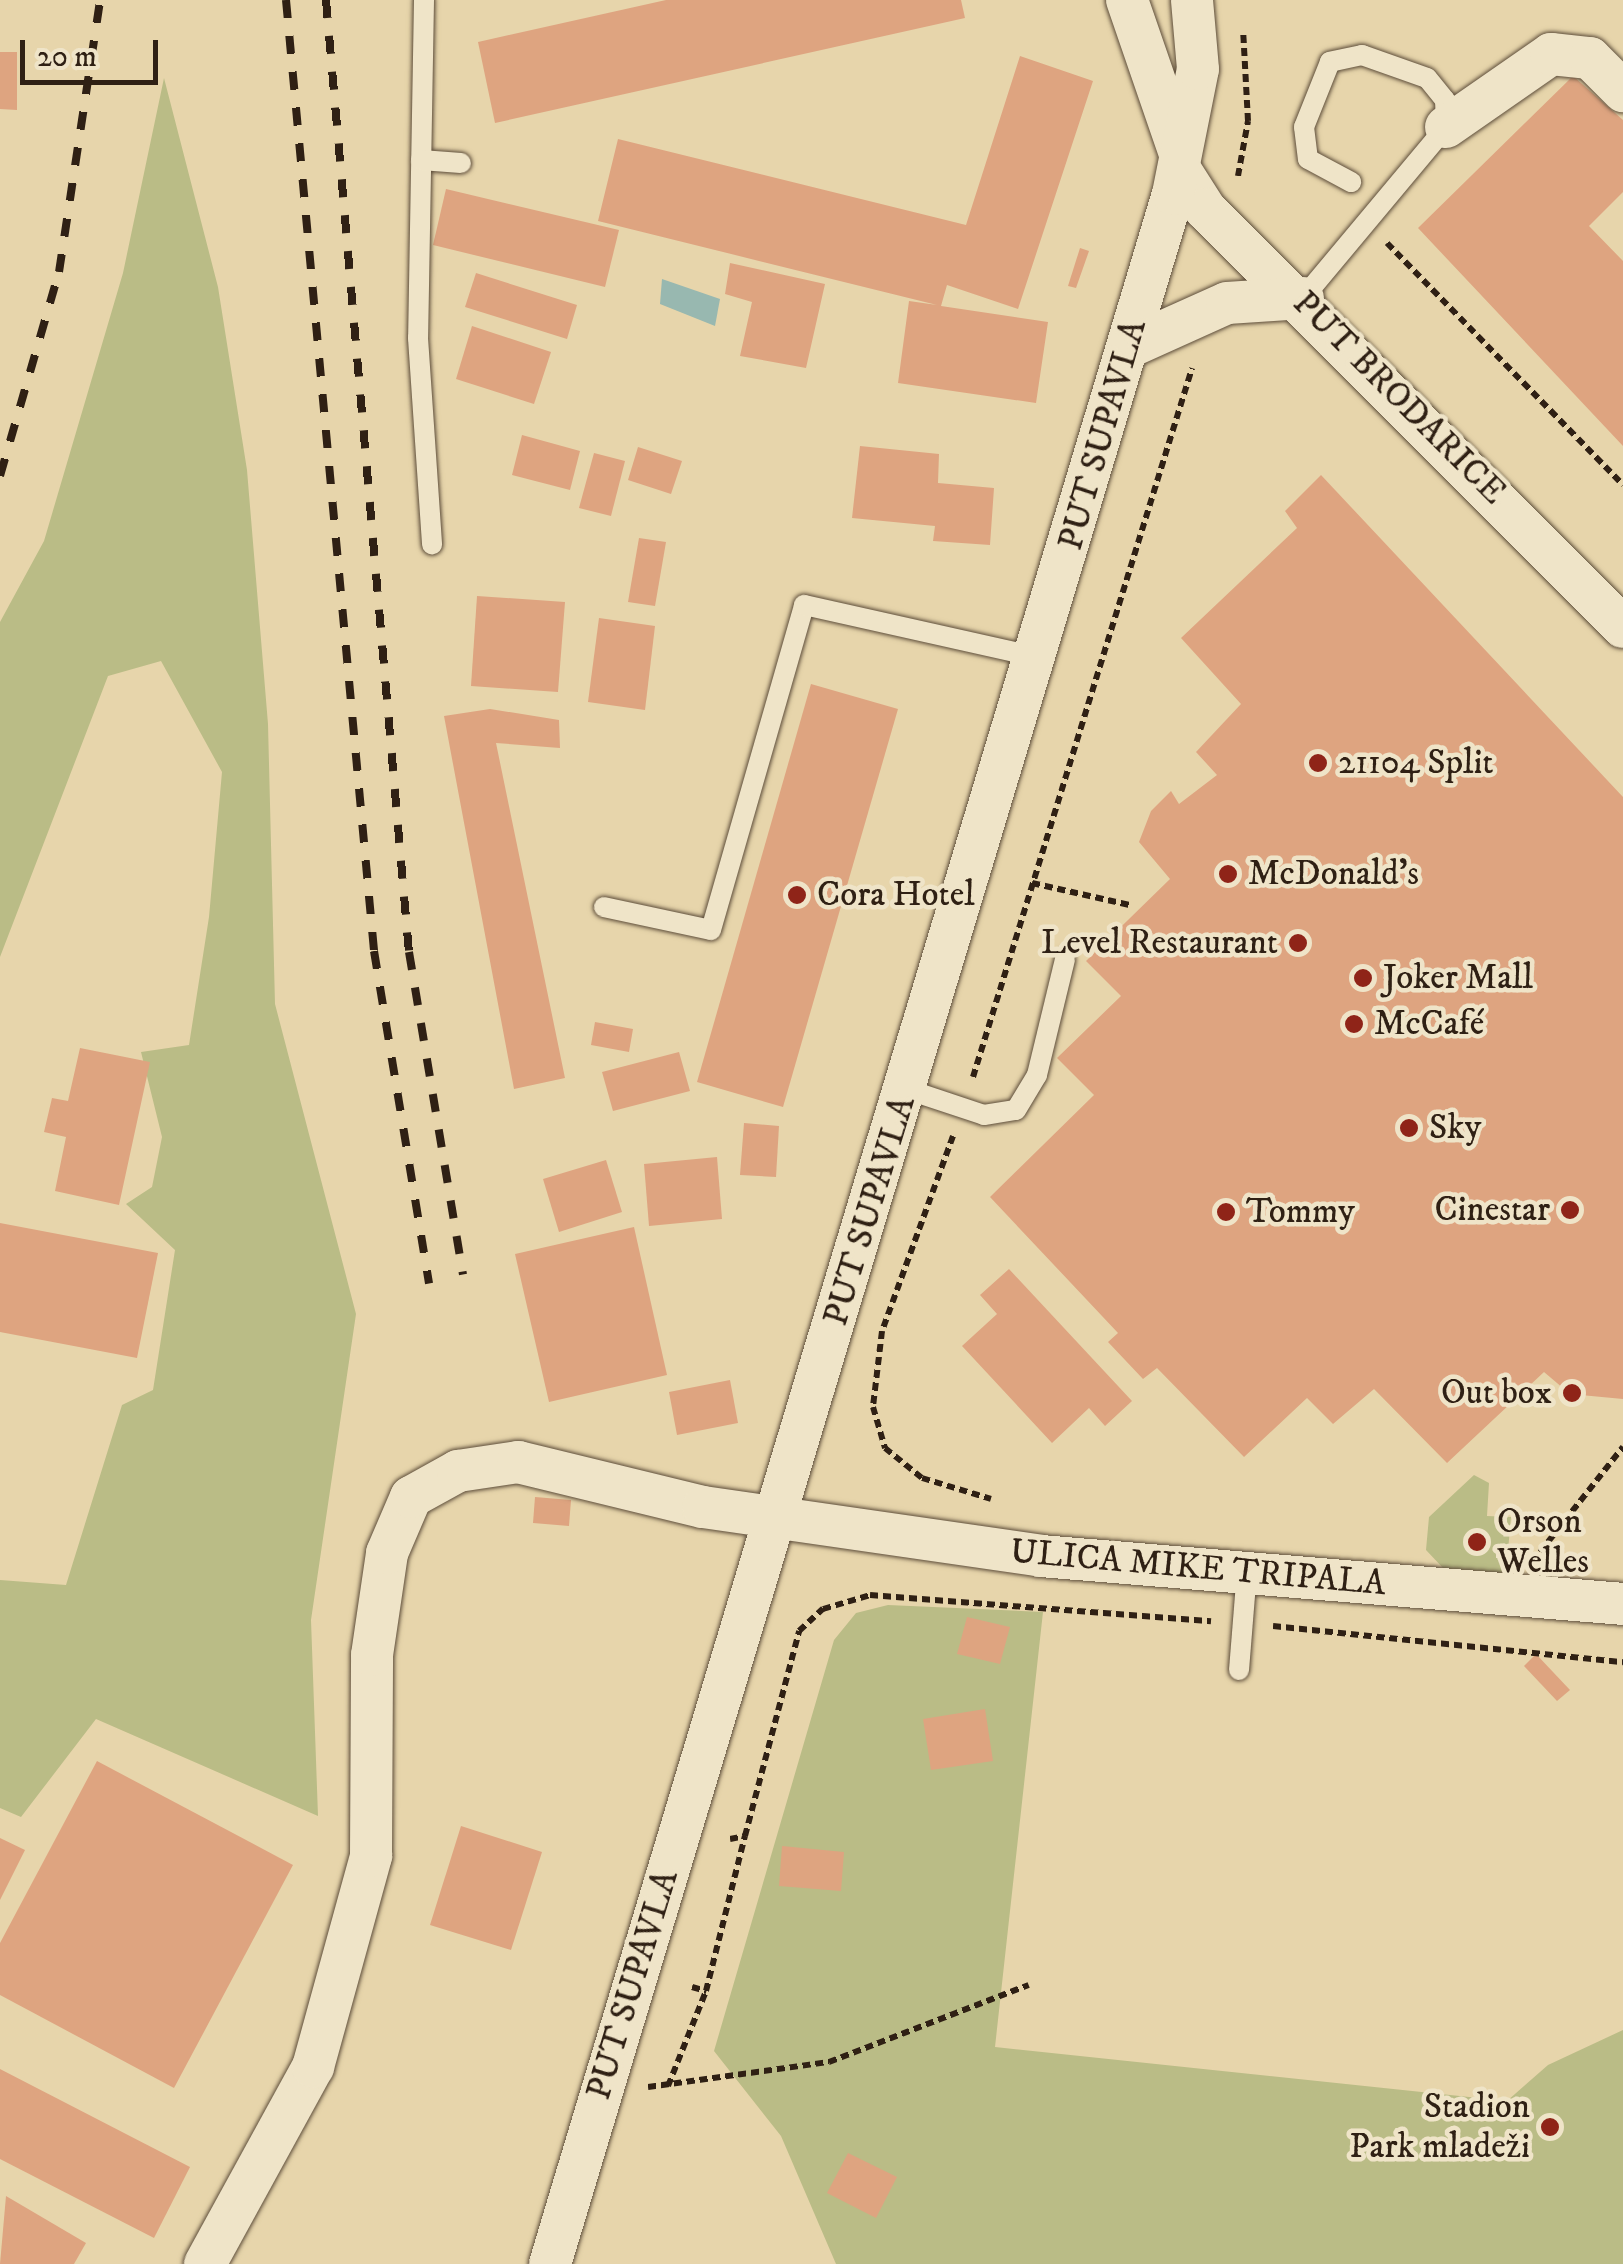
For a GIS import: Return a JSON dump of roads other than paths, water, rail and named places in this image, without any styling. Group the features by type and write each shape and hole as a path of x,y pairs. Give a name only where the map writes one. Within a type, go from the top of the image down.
{"street":[{"path":"1127,0 1180,161"},
{"name":"PUT SUPAVLA","path":"550,2264 1129,347 1180,161 1198,69 1192,0"},
{"path":"1446,126 1551,54 1590,58 1623,91"},
{"name":"PUT BRODARICE","path":"1180,161 1232,236 1303,298 1623,627"},
{"path":"1129,347 1227,303 1303,298"},
{"name":"ULICA MIKE TRIPALA","path":"205,2264 313,2067 370,1856 372,1654 387,1554 411,1497 458,1471 518,1462 774,1520 1247,1571 1623,1604"}],"lane":[{"path":"424,0 418,338 432,545"},
{"path":"1303,298 1362,216 1446,126 1445,100 1427,78 1362,55 1330,62 1304,126 1308,159 1351,182"},
{"path":"421,160 461,163"},
{"path":"604,907 711,930 804,605 1037,657"},
{"path":"906,1088 963,1108 1016,1110 1037,1075 1065,958"},
{"path":"1239,1670 1247,1571"}],"water":[{"path":"662,279 720,299 715,326 660,304"}],"railway":[{"path":"0,476 59,272 100,0"},
{"path":"286,0 374,951 429,1283"},
{"path":"326,0 409,952 463,1275"}],"place":[{"name":"21104 Split","path":"1318,763"},
{"name":"McDonald's","path":"1228,874"},
{"name":"Cora Hotel","path":"797,895"},
{"name":"Level Restaurant","path":"1298,943"},
{"name":"Joker Mall","path":"1363,978"},
{"name":"McCafé","path":"1354,1024"},
{"name":"Sky","path":"1409,1128"},
{"name":"Cinestar","path":"1570,1210"},
{"name":"Tommy","path":"1226,1212"},
{"name":"Out box","path":"1572,1393"},
{"name":"Orson Welles","path":"1477,1542"},
{"name":"Stadion Park mladeži","path":"1550,2127"}]}
